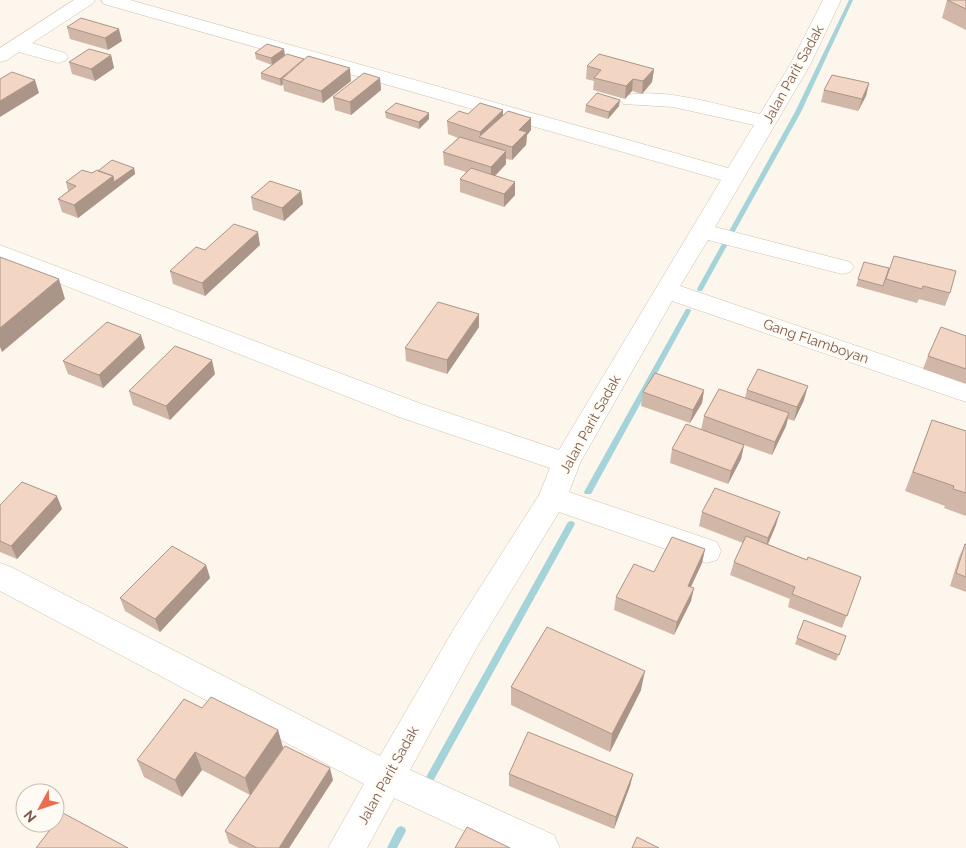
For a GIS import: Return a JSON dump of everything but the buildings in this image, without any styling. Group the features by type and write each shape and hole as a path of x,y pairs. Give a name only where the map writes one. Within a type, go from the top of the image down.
{"street":[{"path":"0,56 86,0"},
{"path":"110,0 734,177"},
{"name":"Jalan Parit Sadak","path":"347,848 466,637 552,498 566,463 666,290 715,234 734,177 800,65 832,0"},
{"path":"17,45 58,57"},
{"path":"630,100 673,101 767,122"},
{"path":"715,234 842,267"},
{"path":"0,252 409,410 566,463"},
{"name":"Gang Flamboyan","path":"666,290 966,392"},
{"path":"552,498 706,551"},
{"path":"0,576 386,777 541,848"}],"waterway":[{"path":"700,289 798,112 851,0"},
{"path":"588,492 688,311"},
{"path":"428,782 571,524"},
{"path":"392,848 401,831"}]}
